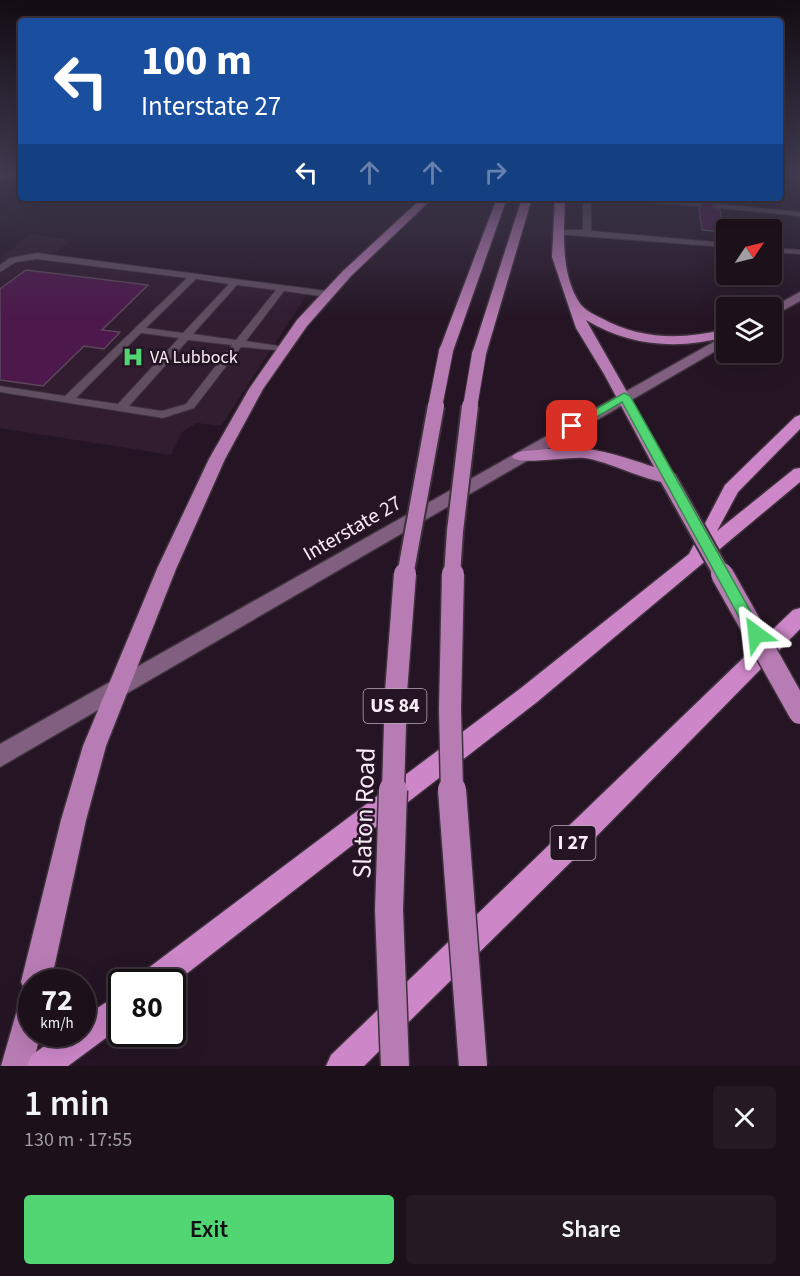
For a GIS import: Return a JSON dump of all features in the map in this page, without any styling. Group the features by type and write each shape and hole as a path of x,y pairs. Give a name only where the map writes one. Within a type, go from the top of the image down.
{"highway":[{"path":"39,969 88,767 115,689 189,515 232,429 282,349 327,294 364,254 401,222"},
{"name":"Slaton Road","path":"394,1066 389,910 396,692 406,561 446,351 493,222"},
{"name":"US 84","path":"473,1066 458,898 450,655 451,562 467,410 479,354 519,222"},
{"path":"558,222 558,257 582,328 624,396 800,713"},
{"path":"573,304 604,326 644,338 693,340 716,335"},
{"path":"692,561 731,489 800,420"},
{"path":"520,457 570,451 598,453 668,478"},
{"path":"170,969 529,695 800,472"},
{"name":"I 27","path":"342,1066 575,840 800,616"},
{"path":"43,1066 108,1017"},
{"path":"17,1066 22,1047"}],"main road":[{"path":"782,307 800,296"},
{"name":"Interstate 27","path":"0,756 716,345"}],"lane":[{"path":"587,222 587,232"},
{"path":"557,232 587,232 716,244"},
{"path":"782,251 800,252"},
{"path":"0,269 13,260 37,255 327,294"},
{"path":"67,400 194,276"},
{"path":"120,409 235,282"},
{"path":"0,389 163,416 190,406 282,288"},
{"path":"138,330 282,349"}],"shaded area":[{"name":"VA Lubbock","path":"31,234 72,240 48,258 310,290 221,426 197,423 182,432 171,455 0,428 0,258"}],"building":[{"path":"701,222 716,222 716,231 702,230"},
{"path":"26,270 148,285 102,330 120,332 104,349 84,346 43,386 0,380 0,289"}],"place":[{"name":"VA Lubbock","path":"133,357"}],"route":[{"path":"572,426 624,396 756,634"}]}
